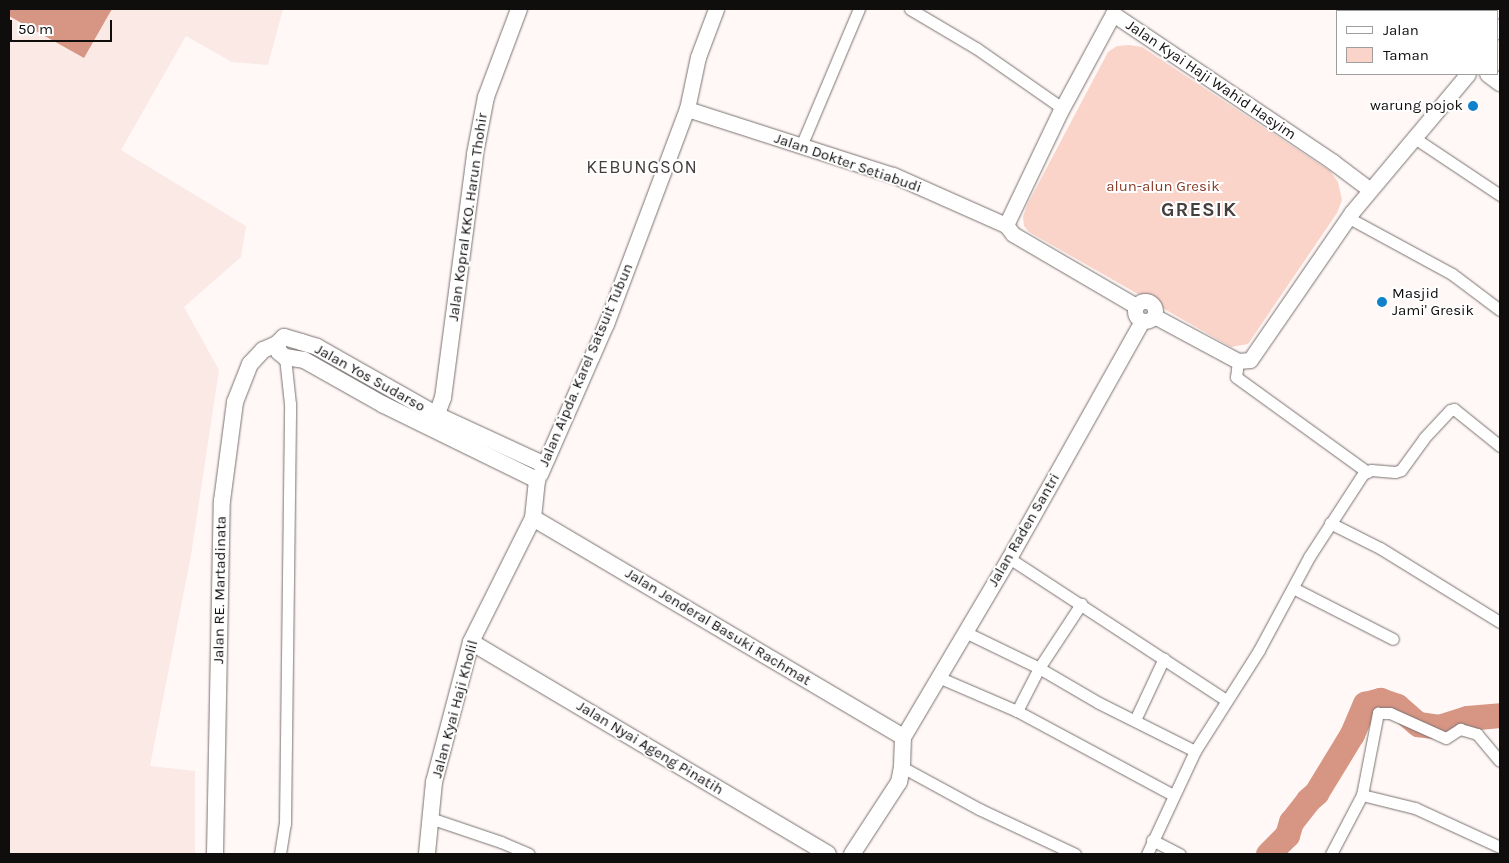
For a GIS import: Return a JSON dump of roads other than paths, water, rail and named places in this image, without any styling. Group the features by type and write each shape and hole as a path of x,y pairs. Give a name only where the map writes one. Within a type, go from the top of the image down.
{"main road":[{"name":"Jalan Kopral KKO. Harun Thohir","path":"434,422 442,398 475,154 486,97 519,9"},
{"path":"1489,75 1500,83"},
{"name":"Jalan RE. Martadinata","path":"215,854 222,502 235,402 250,364 263,350 281,350"},
{"name":"Jalan Yos Sudarso","path":"281,350 434,422 537,480"},
{"name":"Jalan Yos Sudarso","path":"434,422 543,464"},
{"path":"533,518 537,480"},
{"name":"Jalan Kyai Haji Kholil","path":"427,854 434,782 471,642 533,518"},
{"name":"Jalan Jenderal Basuki Rachmat","path":"533,518 903,737"},
{"name":"Jalan Nyai Ageng Pinatih","path":"471,642 828,854"},
{"path":"852,854 898,782 902,767 903,737"}],"street":[{"name":"Jalan Aipda. Karel Satsuit Tubun","path":"537,480 606,324 686,109 698,57 716,9"},
{"path":"801,146 858,9"},
{"path":"910,9 976,48 1062,108"},
{"name":"Jalan Kyai Haji Wahid Hasyim","path":"1006,225 1062,108 1113,12 1333,162 1369,189"},
{"path":"1006,225 1013,234 1136,306 1135,315 1148,318 1238,361 1244,362 1254,356 1369,189 1467,75"},
{"name":"Jalan Dokter Setiabudi","path":"686,109 893,175 1006,225"},
{"path":"1413,137 1500,195"},
{"path":"1349,218 1452,274 1500,310"},
{"name":"Jalan Raden Santri","path":"903,737 1148,318"},
{"path":"280,854 285,824 290,404 281,350"},
{"path":"1238,361 1236,378 1367,472 1395,472 1401,470 1424,438 1450,410 1454,410 1500,446"},
{"path":"1147,854 1195,751 1259,650 1330,523 1346,498 1367,472"},
{"path":"1330,523 1380,548 1500,622"},
{"path":"1009,558 1226,700"},
{"path":"1293,588 1393,639"},
{"path":"1017,711 1039,668 1081,604"},
{"path":"965,632 1039,668 1099,703 1195,751"},
{"path":"1134,720 1164,658"},
{"path":"938,677 1017,711 1173,795"},
{"path":"1331,854 1362,795 1378,713 1390,712 1446,738 1460,729 1477,734 1500,761"},
{"path":"902,767 979,809 1075,854"},
{"path":"1362,795 1415,808 1500,847"},
{"path":"430,818 501,842 529,854"},
{"path":"1152,840 1180,854"}],"waterway":[{"path":"1268,854 1287,835 1291,822 1316,793 1352,734 1365,704 1380,700 1397,706 1418,724 1439,727 1467,718 1500,715"}],"place":[{"name":"warung pojok","path":"1473,106"},
{"name":"Masjid Jami' Gresik","path":"1382,302"}],"district":[{"name":"KEBUNGSON","path":"642,167"},
{"name":"GRESIK","path":"1199,209"}],"park label":[{"name":"alun-alun Gresik","path":"1163,187"}]}
